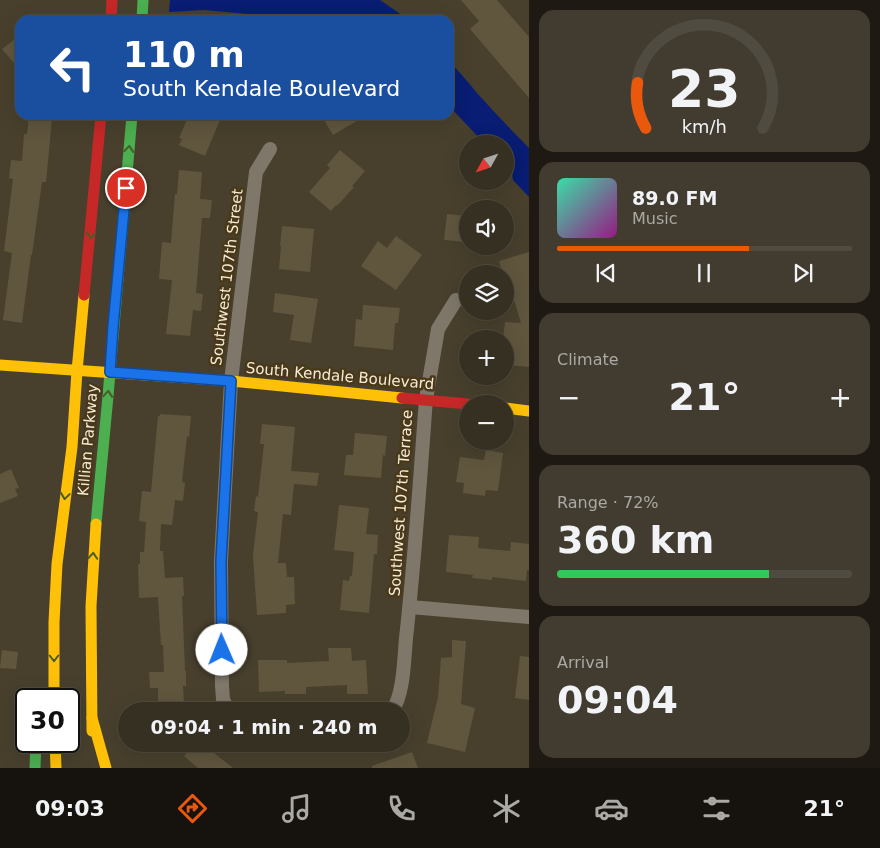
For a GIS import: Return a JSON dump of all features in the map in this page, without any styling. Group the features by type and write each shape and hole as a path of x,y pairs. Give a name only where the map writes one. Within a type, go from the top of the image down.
{"main road":[{"path":"111,15 112,0"},
{"path":"142,15 144,0"},
{"name":"Killian Parkway","path":"54,688 54,622 58,564 72,447 77,371 101,120"},
{"name":"Killian Parkway","path":"93,768 92,566 132,120"},
{"name":"South Kendale Boulevard","path":"0,365 231,381 459,403"},
{"path":"514,409 529,411"},
{"path":"92,718 106,768"},
{"path":"35,768 36,753"},
{"path":"55,753 56,768"}],"street":[{"name":"Southwest 107th Street","path":"224,702 222,686 221,561 231,381 256,172 270,149"},
{"name":"Southwest 107th Terrace","path":"397,702 401,689 410,607 426,399 438,329 456,300"},
{"path":"410,607 529,618"}],"shaded area":[{"path":"170,0 380,0 402,15 258,15 204,10 169,12"},
{"path":"454,66 529,148 529,197 514,181 514,135 476,135 454,111"}],"building":[{"path":"461,0 497,0 529,37 529,98 470,29 479,21"},
{"path":"15,39 15,64 2,49"},
{"path":"29,120 52,120 46,182 42,182 22,323 3,320 12,253 4,251 13,179 9,178 11,160 22,161 24,134 27,134"},
{"path":"187,120 220,120 205,156 179,145 182,139 179,138"},
{"path":"324,120 358,120 333,135"},
{"path":"340,150 365,171 352,186 354,187 331,211 309,192 330,168 327,165"},
{"path":"179,170 202,172 200,199 212,200 210,218 202,218 196,293 203,294 201,311 193,310 190,336 166,334 172,280 159,279 162,242 171,243"},
{"path":"447,214 459,215 459,241 444,240"},
{"path":"282,226 314,229 310,272 279,269"},
{"path":"396,236 422,255 396,290 361,266 378,241 387,248"},
{"path":"529,252 529,367 514,366 514,330 504,330 505,322 521,323 514,300 514,265 500,265 499,261"},
{"path":"275,293 318,299 311,343 290,340 294,315 273,312"},
{"path":"363,305 400,308 398,323 395,323 393,350 354,346 356,319 362,320"},
{"path":"160,414 191,416 182,482 185,483 183,501 175,500 172,525 161,524 160,551 163,551 165,578 183,577 184,596 182,596 186,671 186,686 183,686 184,702 158,702 158,688 150,688 149,672 164,672 158,597 139,598 138,564 140,564 140,552 144,552 146,522 139,521 142,491 151,492 158,416"},
{"path":"262,424 295,427 291,471 319,473 317,486 294,484 291,515 283,514 278,563 286,563 287,577 294,577 295,604 286,605 286,613 257,615 253,555 258,512 254,511 256,496 258,497 264,444 260,444"},
{"path":"355,433 387,436 381,478 344,475 346,455 353,455"},
{"path":"486,450 503,453 498,491 486,490 485,496 463,493 464,483 456,482 460,457 484,460"},
{"path":"11,469 19,488 15,489 18,496 0,503 0,474"},
{"path":"339,505 369,508 366,534 378,535 377,554 374,554 369,613 340,610 343,580 349,581 350,576 352,576 354,552 334,550"},
{"path":"449,535 479,537 478,548 510,551 511,542 529,544 529,570 527,570 526,581 492,577 492,580 472,578 473,575 446,572"},
{"path":"452,640 466,641 461,704 475,708 465,752 427,743 438,697 441,658 452,657"},
{"path":"328,648 351,648 352,661 366,660 368,694 347,694 347,685 306,687 306,694 285,694 285,691 259,692 258,660 287,660 287,663 329,661"},
{"path":"2,650 18,652 16,669 0,668"},
{"path":"520,656 529,657 529,700 515,698"},
{"path":"187,752 215,752 233,768 198,768 184,756"},
{"path":"412,752 418,768 372,768 372,766"}],"traffic: fast":[{"path":"142,15 143,0"},
{"path":"96,524 132,120"},
{"path":"35,768 36,753"}],"traffic: slow":[{"path":"54,688 54,622 57,564 72,447 84,295"},
{"path":"0,365 231,381 402,398"},
{"path":"514,409 529,411"},
{"path":"92,731 91,606 96,524"},
{"path":"92,718 106,768"},
{"path":"55,753 56,768"}],"traffic: jam":[{"path":"111,15 112,0"},
{"path":"84,295 101,120"},
{"path":"402,398 459,403"}],"route":[{"path":"126,188 110,372 231,381 221,561 222,650"}]}
